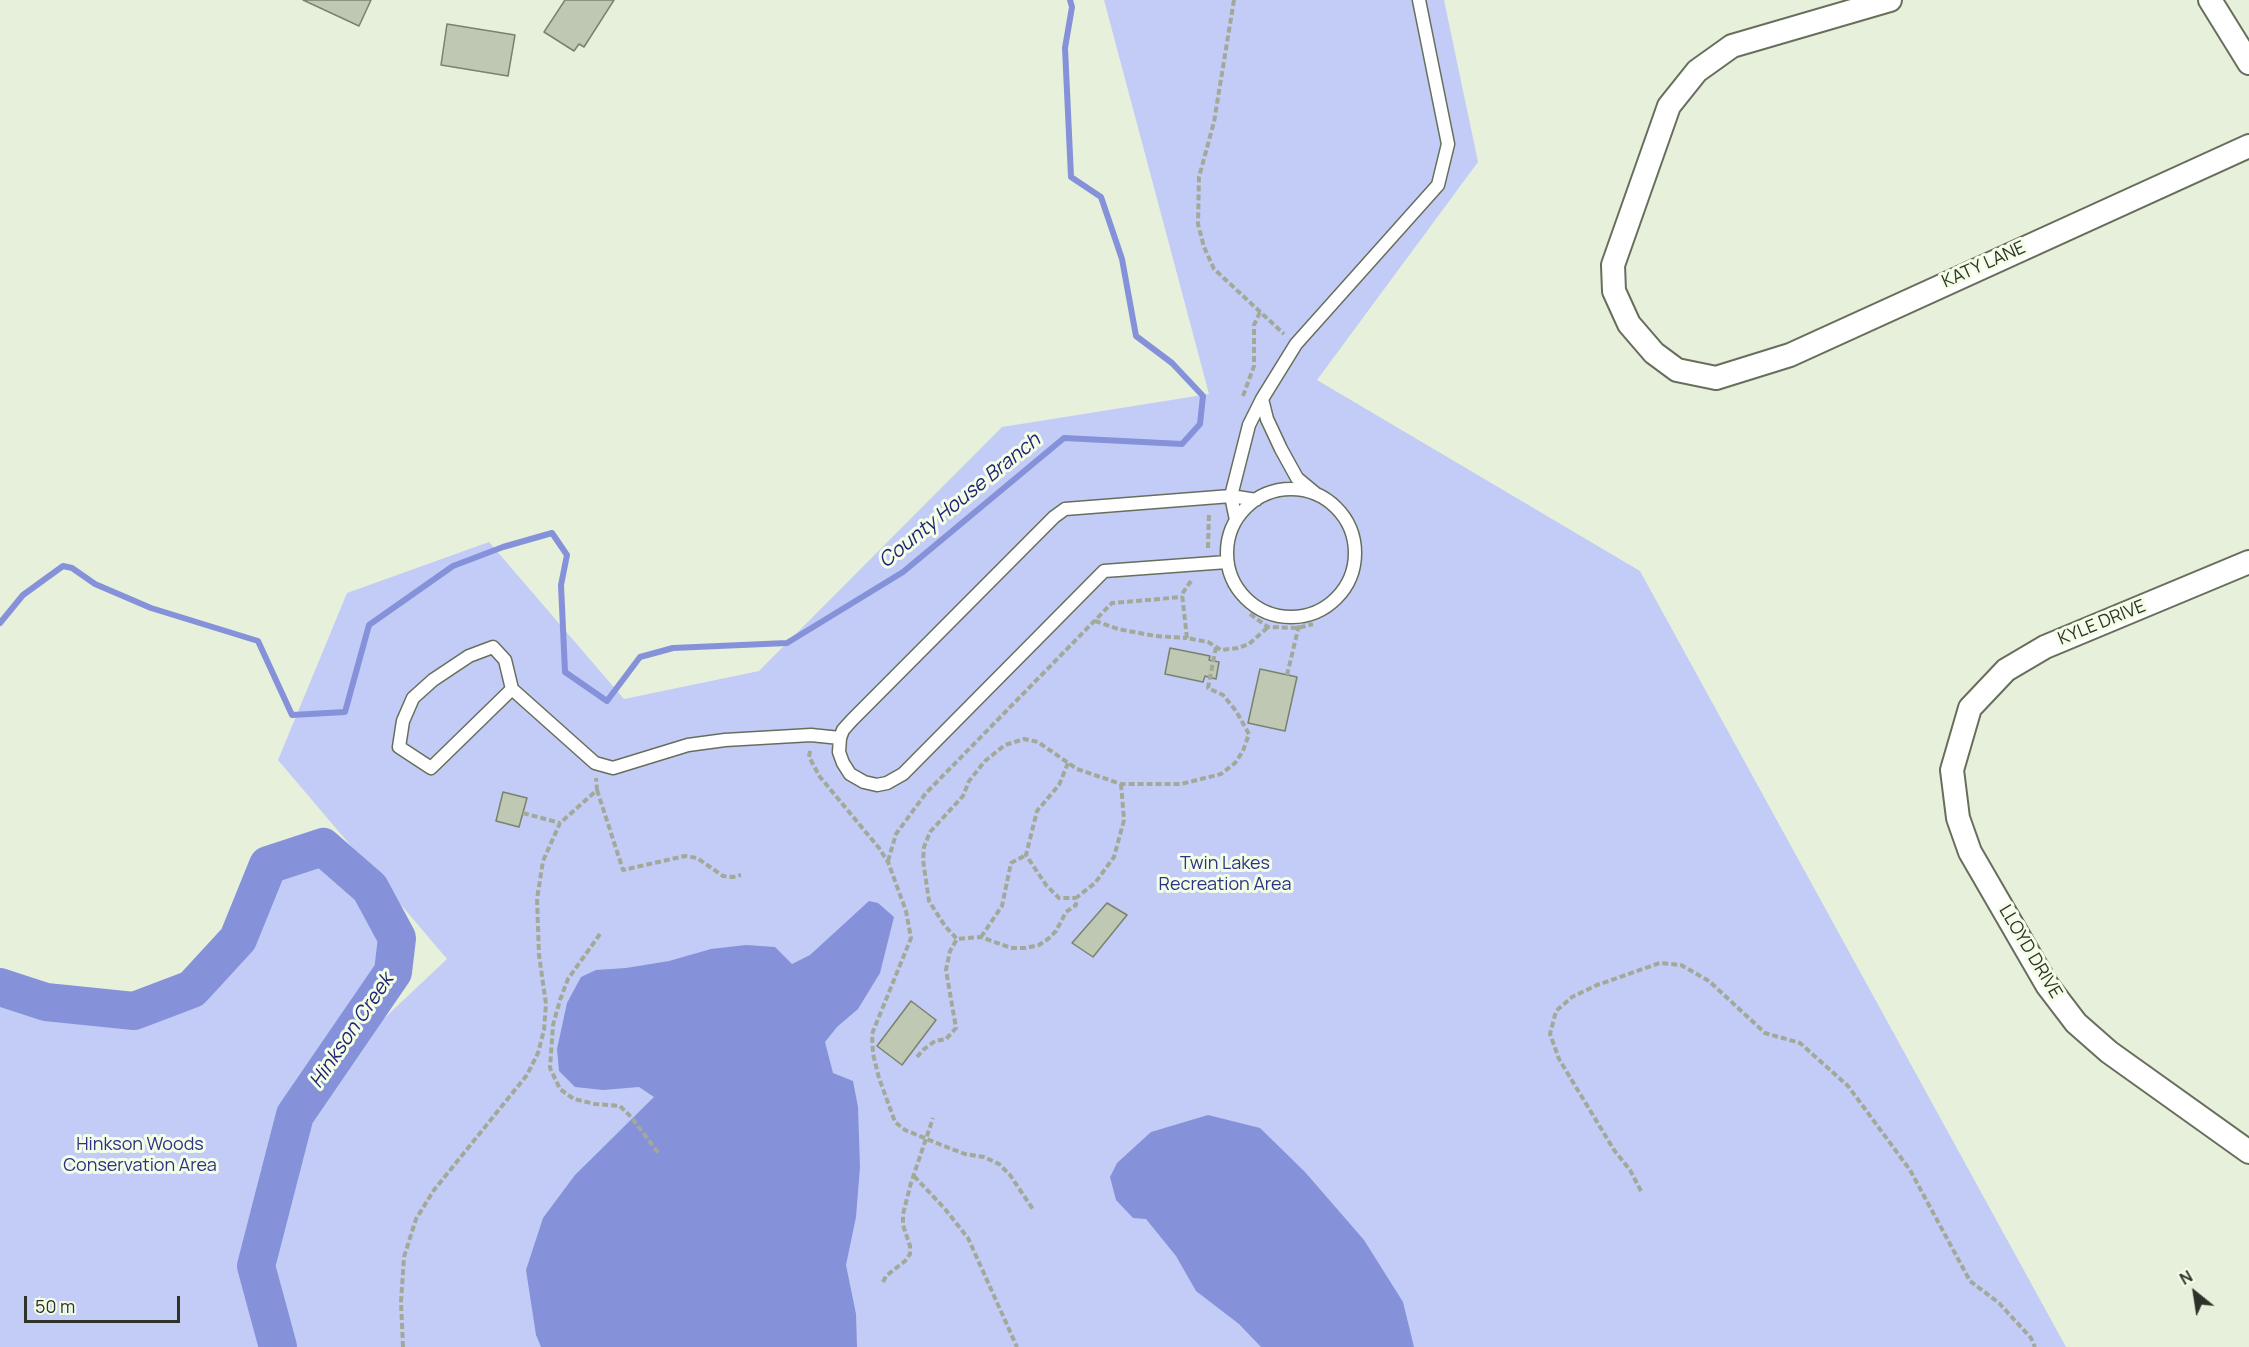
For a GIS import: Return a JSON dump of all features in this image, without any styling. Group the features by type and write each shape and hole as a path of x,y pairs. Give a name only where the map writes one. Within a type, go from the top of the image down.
{"street":[{"name":"KATY LANE","path":"1890,0 1732,46 1697,71 1669,106 1613,265 1614,291 1629,324 1654,353 1677,370 1716,378 1790,355 2249,146"},
{"path":"2210,0 2249,63"},
{"name":"KYLE DRIVE","path":"1970,708 2006,670 2045,647 2249,562"},
{"name":"LLOYD DRIVE","path":"1970,708 1952,770 1958,818 1970,852 2047,985 2076,1023 2109,1052 2249,1152"}],"lane":[{"path":"1236,520 1231,496 1249,425 1262,399 1296,344 1438,185 1448,144 1419,0"},
{"path":"1262,399 1267,420 1298,477 1335,507 1347,523 1354,542 1354,562 1348,582 1336,598 1299,622 1261,610 1245,598 1233,582 1227,562 1228,540 1236,520 1256,500 1276,491 1297,490 1318,495"},
{"path":"1227,562 1104,571 903,774 888,783 877,785 864,782 850,774 843,763 839,752 843,730 1054,517 1065,509 1231,496 1256,500"},
{"path":"512,689 431,768 399,747 403,721 413,698 433,680 469,656 493,647 505,660 512,689 595,763 613,768 688,745 725,740 811,735 840,738"}],"path":[{"path":"1234,0 1214,122 1198,177 1198,224 1204,247 1214,269 1296,344"},
{"path":"888,862 896,834 926,793 1112,603 1183,596 1187,638"},
{"path":"1250,614 1268,627"},
{"path":"1095,621 1118,629 1155,636 1208,642 1221,650 1249,644 1268,627 1299,622 1313,624"},
{"path":"1287,675 1299,622"},
{"path":"957,939 929,901 923,860 924,847 930,832 963,796 969,781 985,761 1005,745 1023,739 1038,742 1068,763 1095,776 1121,784 1181,784 1221,774 1235,763 1243,751 1249,734 1236,711 1223,695 1208,688 1216,647"},
{"path":"811,735 809,757 820,777 888,862 906,911 911,938 872,1034 873,1054 884,1094 896,1122 905,1130 965,1154 984,1157 999,1164 1010,1175 1034,1211"},
{"path":"595,763 597,790 623,871 685,856 697,858 723,876 741,875"},
{"path":"1068,763 1059,785 1037,811 1026,855 1046,885 1059,898 1076,898 1095,883 1114,857 1124,820 1121,784"},
{"path":"403,1347 404,1257 416,1220 434,1190 527,1075 538,1053 544,1030 546,1004 539,955 537,899 543,861 561,823 597,790"},
{"path":"523,813 561,823"},
{"path":"981,937 1002,906 1011,863 1026,855"},
{"path":"957,939 981,937 1011,948 1039,945 1056,931 1066,912 1076,905 1076,898"},
{"path":"600,934 568,979 560,1000 553,1025 550,1068 560,1089 574,1099 620,1106 659,1154"},
{"path":"917,1057 935,1041 946,1039 956,1028 946,970 950,951 957,939"},
{"path":"1641,1191 1559,1059 1550,1034 1556,1011 1572,997 1597,985 1660,963 1681,965 1708,981 1765,1033 1800,1043 1848,1086 1910,1170 1970,1281 1999,1304 2031,1338 2036,1347"},
{"path":"883,1282 910,1254 910,1246 903,1225 903,1214 933,1118"},
{"path":"914,1176 968,1238 1017,1347"}],"green space":[{"name":"Twin Lakes Recreation Area","path":"1104,0 1444,0 1478,162 1317,380 1640,571 2066,1347 0,1347 0,987 46,1002 134,1011 192,989 238,939 268,865 323,847 370,888 397,938 393,972 295,1115 283,1167 338,1062 447,959 278,760 347,593 489,542 624,699 759,671 1002,427 1209,394","holes":["271,1212 266,1300 256,1266"]}],"water":[{"path":"869,901 878,903 894,917 880,973 858,1009 837,1027 825,1042 833,1073 853,1081 858,1107 860,1167 856,1217 846,1265 856,1314 857,1347 541,1347 536,1335 526,1270 543,1218 575,1175 654,1097 639,1087 603,1090 575,1087 559,1071 557,1049 567,1003 581,977 596,970 669,961 711,949 746,945 775,947 792,964 810,955"},
{"path":"1208,1115 1260,1128 1305,1172 1364,1240 1403,1302 1414,1347 1261,1347 1239,1324 1196,1291 1176,1256 1146,1219 1133,1218 1116,1200 1110,1177 1117,1163 1151,1132"}],"building":[{"path":"303,0 371,0 359,26"},
{"path":"565,0 614,0 584,47 579,44 574,51 544,32"},
{"path":"447,24 515,35 508,76 441,65"},
{"path":"1170,648 1210,656 1209,660 1219,662 1216,679 1205,676 1203,682 1165,674"},
{"path":"1260,669 1297,677 1285,731 1248,723"},
{"path":"503,792 527,798 519,827 496,821"},
{"path":"1107,903 1127,915 1093,957 1072,943"},
{"path":"911,1001 936,1020 902,1065 877,1046"}],"waterway":[{"name":"County House Branch","path":"0,623 23,595 63,566 72,568 95,584 151,608 258,641 292,715 345,712 369,625 453,566 503,547 552,533 567,555 561,585 565,672 607,701 640,657 673,648 787,643 903,572 1064,438 1182,444 1200,424 1203,396 1172,363 1136,336 1122,259 1101,197 1071,177 1065,48 1072,7 1070,0"},
{"name":"Hinkson Creek","path":"0,987 46,1002 134,1011 192,989 238,939 268,865 323,847 370,888 397,938 393,972 295,1115 256,1266 278,1347"}],"park label":[{"name":"Hinkson Woods Conservation Area","path":"140,1155"}]}
